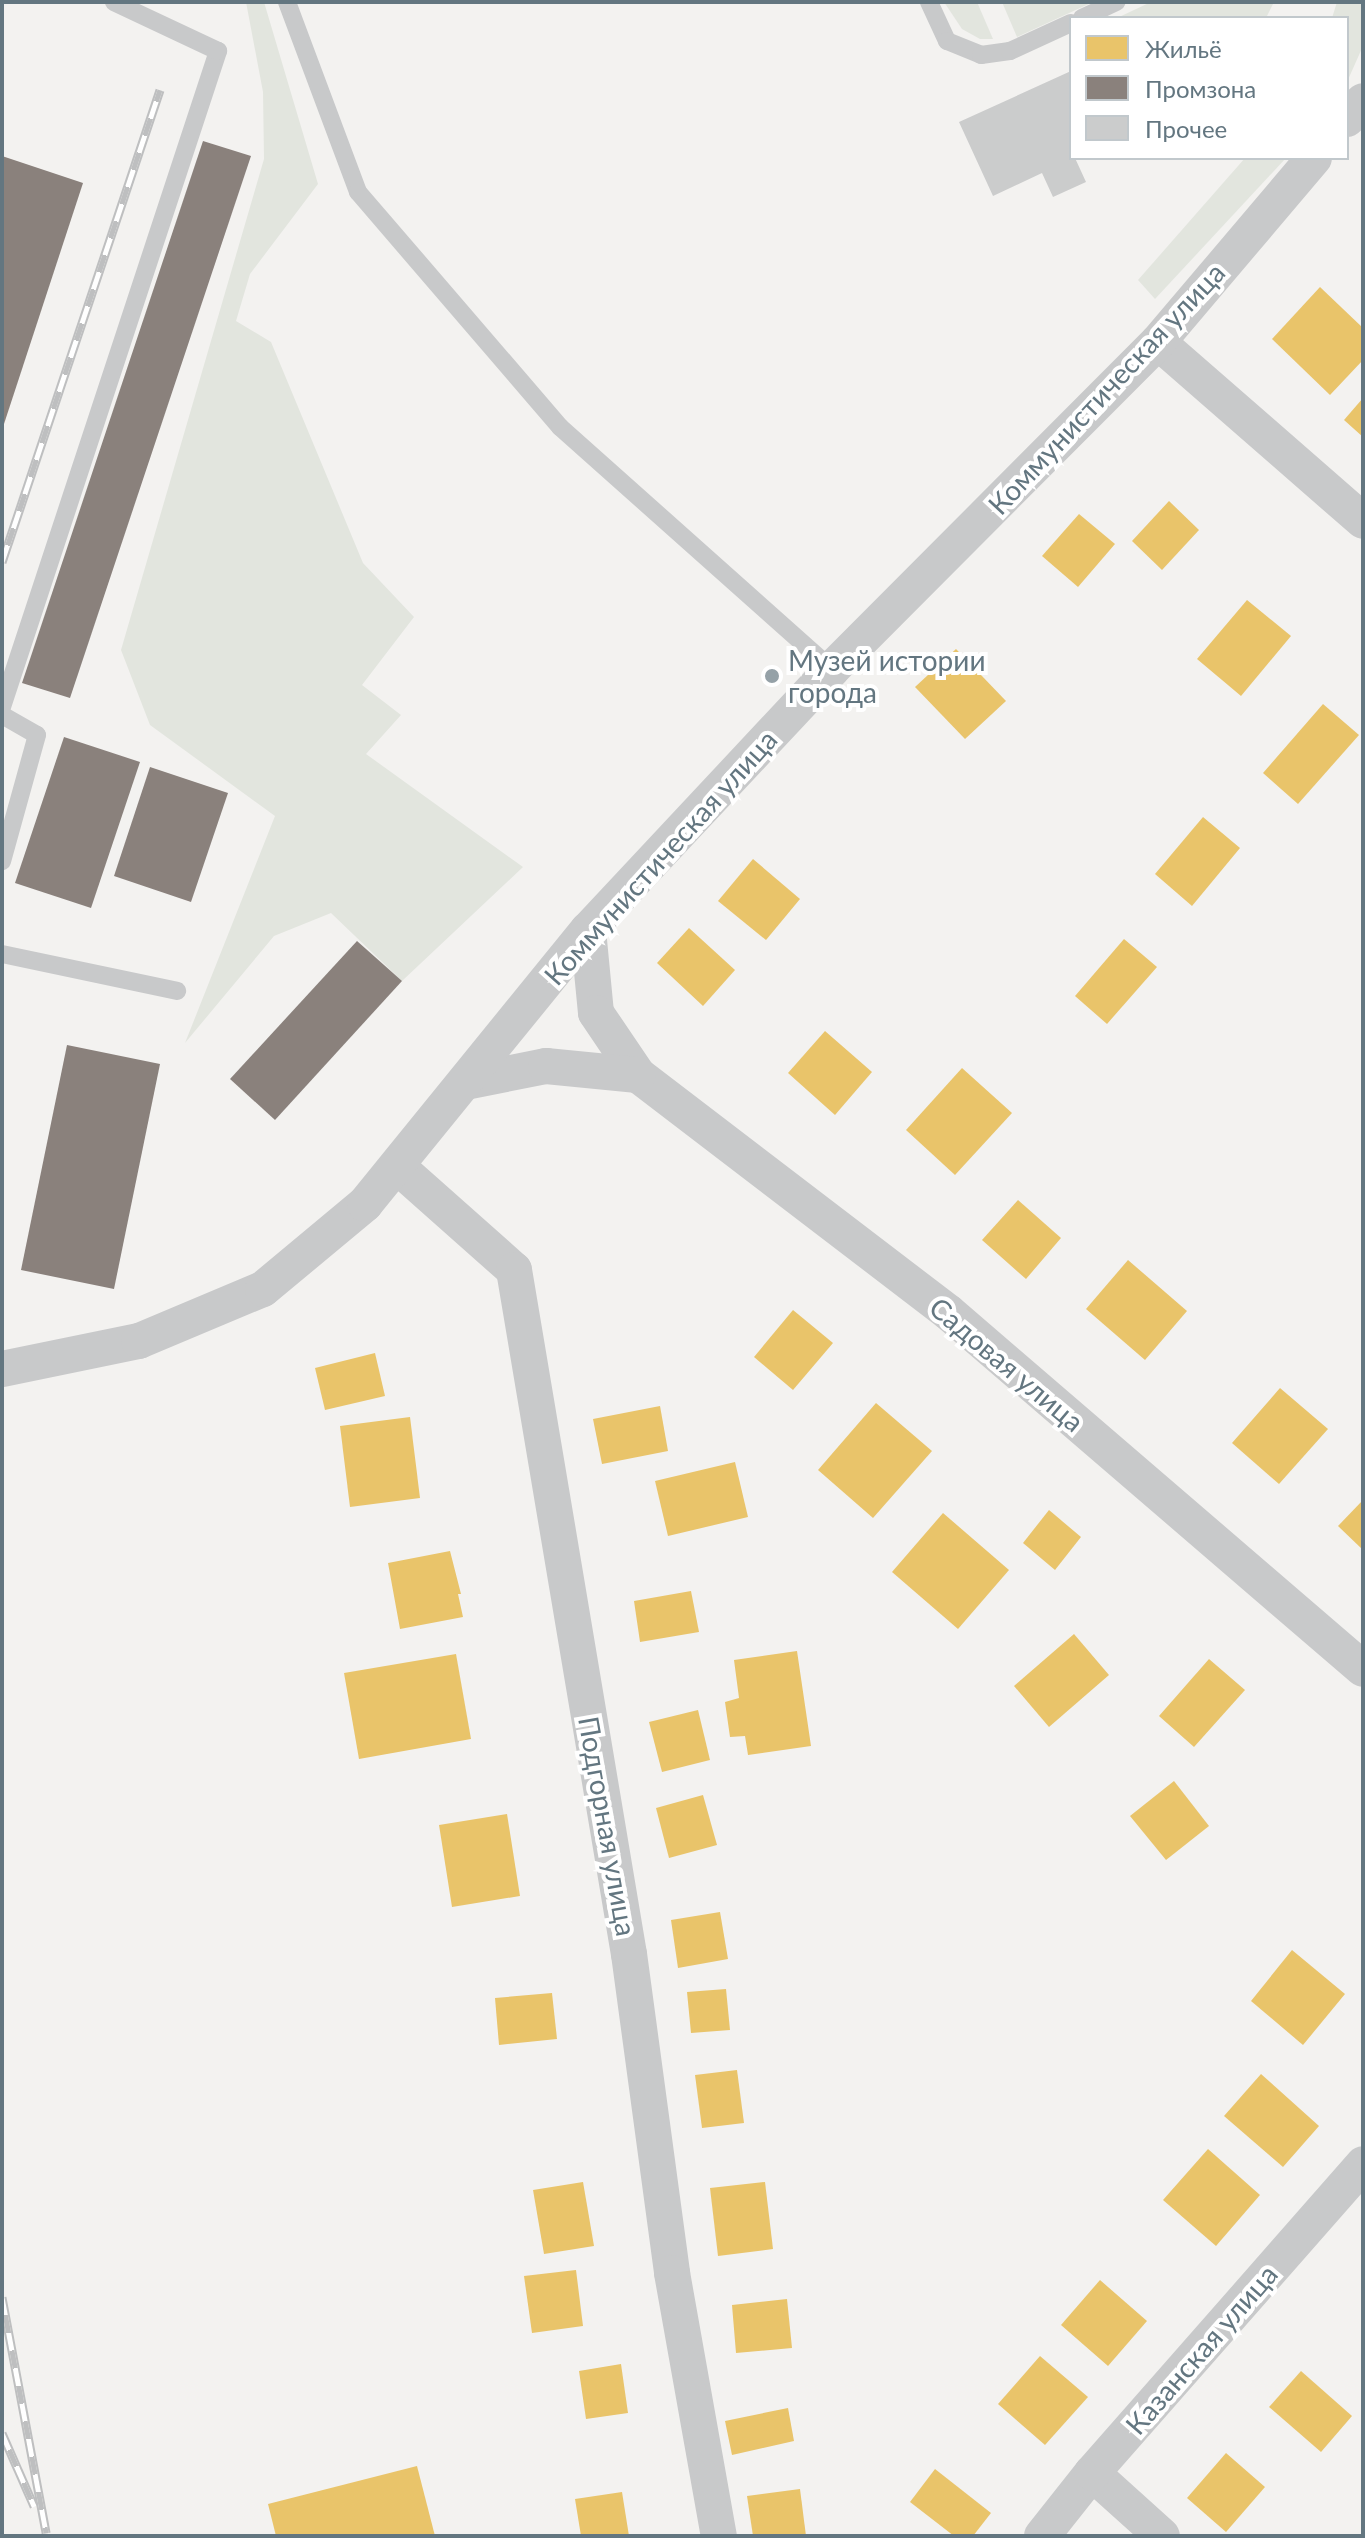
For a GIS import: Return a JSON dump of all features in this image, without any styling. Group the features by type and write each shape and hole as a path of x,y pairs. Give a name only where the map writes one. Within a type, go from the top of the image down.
{"street":[{"path":"1349,117 1363,101"},
{"name":"Коммунистическая улица","path":"2,1369 139,1341 263,1289 365,1204 588,930 832,669 1158,342 1312,160"},
{"path":"1158,342 1363,521"},
{"name":"Садовая улица","path":"588,930 596,1013 638,1075 948,1312 1363,1669"},
{"path":"465,1082 546,1066 638,1075"},
{"name":"Подгорная улица","path":"398,1167 514,1270 629,1954 672,2273 719,2536"},
{"name":"Казанская улица","path":"1042,2536 1092,2473 1363,2164"},
{"path":"1092,2473 1162,2536"}],"lane":[{"path":"2,707 218,51 114,2"},
{"path":"287,2 358,192 560,427 832,669"},
{"path":"929,2 947,41 981,55 1010,51 1069,24"},
{"path":"1086,16 1117,2"},
{"path":"2,715 37,735 2,861"},
{"path":"2,954 177,991"}],"shaded area":[{"path":"246,2 264,2 318,184 250,274 236,321 271,342 363,563 414,617 362,685 401,715 366,754 523,867 402,981 331,913 274,936 185,1043 275,816 150,725 121,650 264,159 263,92"},
{"path":"944,2 977,2 993,39 980,39 962,29"},
{"path":"1002,2 1093,2 1017,37"},
{"path":"1151,2 1274,2 1267,16 1121,16"},
{"path":"1337,2 1363,2 1363,46 1349,78 1349,16 1333,16"},
{"path":"1243,160 1284,160 1155,299 1138,280"}],"building: Жильё":[{"path":"1320,287 1363,328 1363,360 1330,395 1272,339"},
{"path":"1363,398 1363,437 1344,420"},
{"path":"1169,501 1199,530 1162,570 1132,541"},
{"path":"1079,514 1115,544 1078,587 1042,556"},
{"path":"1247,600 1291,636 1241,696 1197,659"},
{"path":"956,649 1006,701 965,739 915,687"},
{"path":"1323,704 1359,735 1298,804 1263,773"},
{"path":"1203,817 1240,848 1192,906 1155,874"},
{"path":"753,859 800,899 766,940 718,901"},
{"path":"689,928 735,970 703,1006 657,963"},
{"path":"1124,939 1157,967 1107,1024 1075,996"},
{"path":"825,1031 872,1072 835,1115 788,1073"},
{"path":"962,1068 1012,1113 955,1175 906,1130"},
{"path":"1018,1200 1061,1238 1026,1279 982,1240"},
{"path":"1128,1260 1187,1311 1145,1360 1086,1309"},
{"path":"793,1310 833,1343 793,1390 754,1357"},
{"path":"375,1353 385,1396 325,1410 315,1368"},
{"path":"1280,1388 1328,1429 1279,1484 1232,1443"},
{"path":"876,1403 932,1451 873,1518 818,1470"},
{"path":"660,1406 668,1451 602,1464 593,1419"},
{"path":"410,1417 420,1498 350,1507 340,1426"},
{"path":"735,1462 748,1517 668,1536 655,1481"},
{"path":"1363,1500 1363,1550 1338,1526"},
{"path":"1049,1510 1081,1537 1055,1570 1023,1543"},
{"path":"943,1513 1009,1570 958,1629 892,1572"},
{"path":"450,1551 461,1594 458,1594 463,1617 400,1629 388,1563"},
{"path":"691,1591 699,1632 640,1642 634,1601"},
{"path":"1074,1634 1109,1675 1049,1727 1014,1686"},
{"path":"797,1651 811,1746 748,1755 745,1736 730,1737 725,1702 739,1698 734,1660"},
{"path":"456,1654 471,1739 359,1759 344,1673"},
{"path":"1209,1659 1245,1690 1194,1747 1159,1716"},
{"path":"698,1710 710,1760 662,1772 649,1722"},
{"path":"1174,1781 1209,1826 1166,1860 1130,1816"},
{"path":"703,1795 717,1845 669,1858 656,1808"},
{"path":"507,1814 520,1896 452,1907 439,1825"},
{"path":"720,1912 728,1959 678,1968 671,1920"},
{"path":"1292,1950 1345,1994 1303,2045 1251,2001"},
{"path":"726,1989 730,2030 691,2033 687,1992"},
{"path":"552,1993 557,2039 499,2045 495,1998"},
{"path":"737,2070 744,2123 702,2128 695,2075"},
{"path":"1261,2074 1319,2126 1283,2167 1224,2116"},
{"path":"1208,2149 1260,2195 1216,2246 1163,2200"},
{"path":"583,2182 594,2246 544,2254 533,2190"},
{"path":"765,2182 773,2249 718,2256 710,2188"},
{"path":"576,2270 583,2326 532,2333 524,2276"},
{"path":"1100,2280 1147,2321 1108,2366 1061,2325"},
{"path":"787,2299 792,2348 736,2353 732,2305"},
{"path":"1040,2356 1088,2397 1045,2445 998,2404"},
{"path":"621,2364 628,2413 586,2419 579,2371"},
{"path":"1301,2371 1352,2416 1321,2452 1269,2407"},
{"path":"788,2408 794,2441 732,2455 725,2421"},
{"path":"1226,2453 1265,2487 1226,2532 1187,2498"},
{"path":"417,2466 435,2536 276,2536 268,2504"},
{"path":"935,2469 991,2513 973,2536 954,2536 910,2502"},
{"path":"800,2489 806,2536 753,2536 747,2496"},
{"path":"622,2492 629,2536 581,2536 575,2499"}],"building: Промзона":[{"path":"203,141 251,156 70,698 22,683"},
{"path":"2,156 83,183 3,427 2,427"},
{"path":"64,737 140,762 91,908 15,883"},
{"path":"150,767 228,793 191,902 114,876"},
{"path":"357,941 402,981 275,1120 230,1079"},
{"path":"67,1045 160,1064 114,1289 21,1270"}],"building: Прочее":[{"path":"1069,72 1069,160 1076,160 1086,182 1053,197 1042,173 993,196 959,122"}],"railway":[{"path":"2,562 160,90"},
{"path":"2,2297 46,2533"},
{"path":"2,2433 34,2506"}],"place":[{"name":"Музей истории города","path":"772,676"}]}
